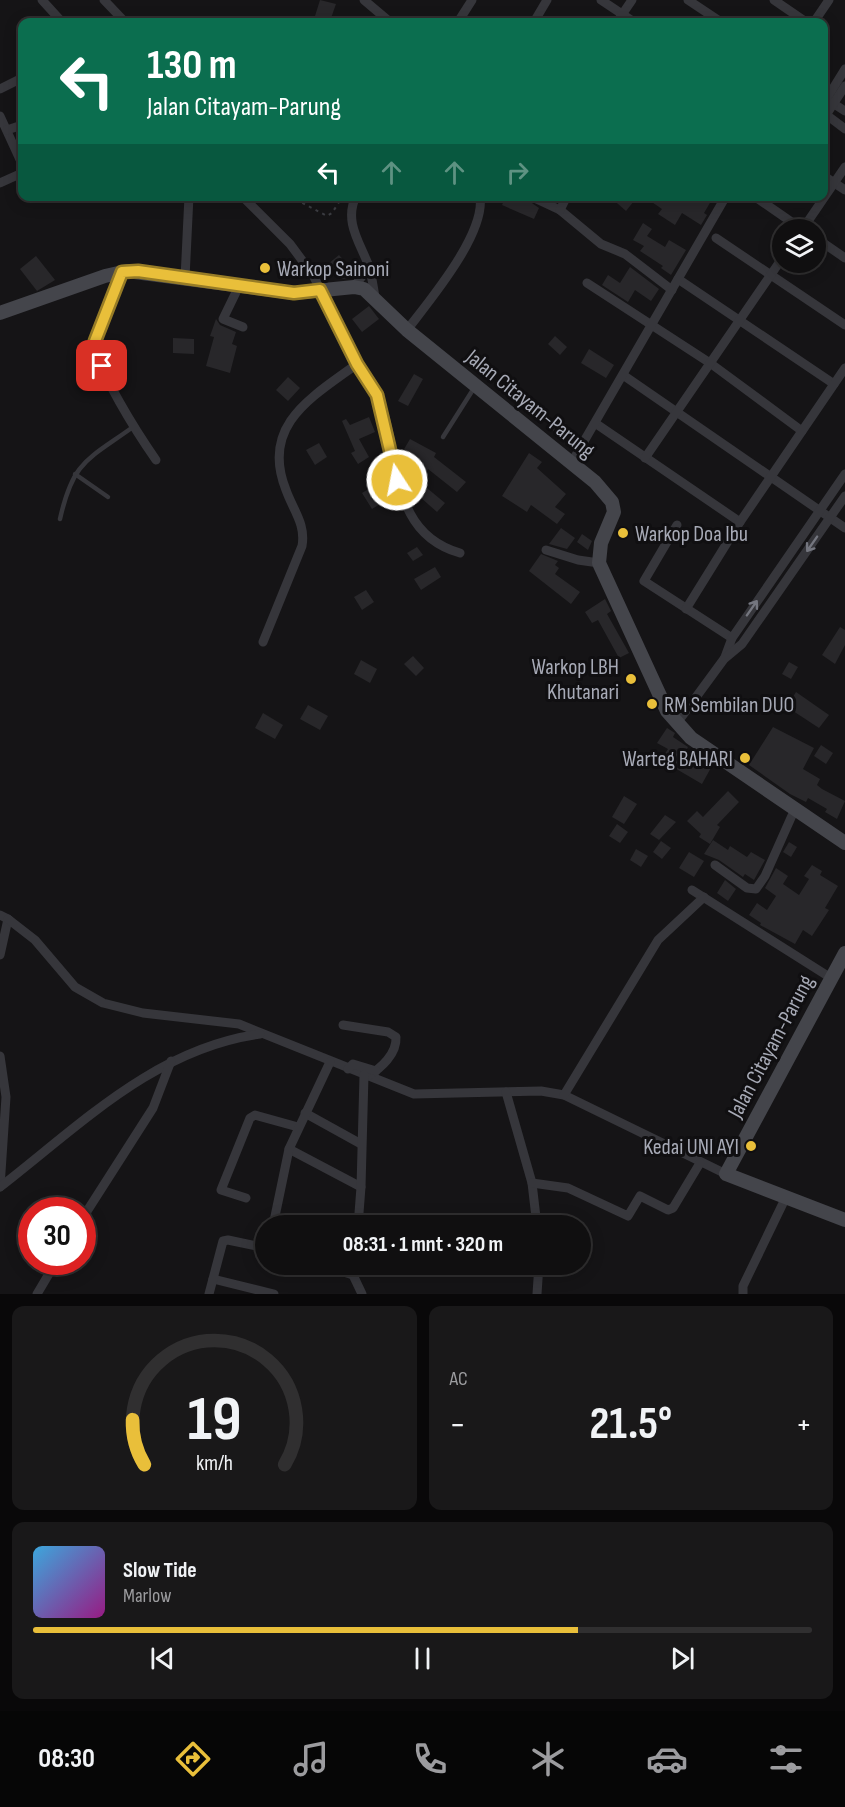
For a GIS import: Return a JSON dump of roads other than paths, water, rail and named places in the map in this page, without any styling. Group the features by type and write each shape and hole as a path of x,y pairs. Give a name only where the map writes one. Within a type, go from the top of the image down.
{"street":[{"path":"42,0 58,18"},
{"path":"104,0 121,18"},
{"path":"364,0 385,18"},
{"path":"461,18 470,0"},
{"path":"538,18 547,0"},
{"path":"601,0 620,18 632,0"},
{"path":"688,0 715,18"},
{"path":"774,0 800,18"},
{"path":"817,18 829,0"},
{"path":"828,99 845,69"},
{"path":"12,82 18,75"},
{"path":"0,89 18,80"},
{"path":"828,100 845,86"},
{"path":"828,102 845,111"},
{"path":"0,116 18,155"},
{"path":"828,116 845,129"},
{"path":"7,130 18,126"},
{"path":"828,192 845,167"},
{"path":"0,183 18,175"},
{"path":"828,179 845,190"},
{"path":"185,278 189,201"},
{"path":"247,201 290,244 320,290 357,364 377,395 397,480 410,515 427,537 447,549 460,553"},
{"path":"354,201 350,221 369,267 375,297"},
{"path":"407,330 459,261 475,225 479,201"},
{"path":"541,201 560,210 601,244 625,254 672,290"},
{"path":"560,210 564,201"},
{"path":"572,462 723,201"},
{"path":"761,201 787,219"},
{"path":"809,219 821,201"},
{"path":"716,238 845,325"},
{"path":"826,245 845,258"},
{"path":"345,288 369,267"},
{"name":"Jalan Citayam-Parung","path":"0,313 122,272 138,271 294,293 345,288 364,289 375,297 407,330 595,482 612,502 614,512 601,543 599,563"},
{"path":"122,272 95,341 102,366 133,427 156,460"},
{"path":"645,458 771,274"},
{"path":"678,279 834,384"},
{"path":"587,283 652,323 802,431"},
{"path":"239,286 223,319 243,327"},
{"path":"263,642 302,546 304,532 285,489 278,464 279,445 286,426 298,410 357,364"},
{"path":"686,609 740,522 845,368"},
{"path":"623,375 845,528"},
{"path":"595,423 740,522"},
{"path":"724,659 732,638 845,474"},
{"path":"677,723 724,659 742,644 845,496"},
{"path":"676,525 644,579 732,638"},
{"path":"546,550 599,563 667,711 691,738 794,811 845,843"},
{"path":"715,865 747,888 756,889 794,811"},
{"path":"692,890 831,978"},
{"path":"564,1095 658,940 704,897"},
{"path":"0,955 4,917"},
{"path":"4,917 35,940 75,987 95,999 143,1013 230,1022 248,1027 260,1034 303,1048 348,1070 369,1074 414,1094 541,1091 564,1095 700,1163 845,1220"},
{"name":"Jalan Citayam-Parung","path":"726,1174 845,953"},
{"path":"343,1025 388,1032 396,1037 388,1058 369,1074 361,1144 359,1215"},
{"path":"0,1187 132,1084 171,1061 212,1044 260,1034"},
{"path":"0,1056 6,1097 0,1187"},
{"path":"96,1197 153,1108 171,1061"},
{"path":"275,1215 288,1149 330,1062"},
{"path":"506,1092 532,1183 536,1215"},
{"path":"305,1113 361,1144"},
{"path":"246,1198 221,1190 250,1118 255,1115 298,1127"},
{"path":"288,1149 361,1187"},
{"path":"532,1183 568,1188 628,1216 640,1196 668,1210 673,1208 700,1163"},
{"path":"742,1294 743,1286 786,1197"},
{"path":"209,1294 220,1246 225,1240 255,1246"},
{"path":"37,1294 48,1275"},
{"path":"352,1275 362,1294"},
{"path":"537,1294 538,1275"},
{"path":"213,1280 274,1294"}],"lane":[{"path":"443,437 476,386"},
{"path":"60,519 67,488 75,474 90,456 133,427"},
{"path":"75,474 108,497"}],"place":[{"name":"Warkop Sainoni","path":"265,268"},
{"name":"Warkop Doa Ibu","path":"623,533"},
{"name":"Warkop LBH Khutanari","path":"631,679"},
{"name":"RM Sembilan DUO","path":"652,704"},
{"name":"Warteg BAHARI","path":"745,758"},
{"name":"Kedai UNI AYI","path":"751,1146"}]}
